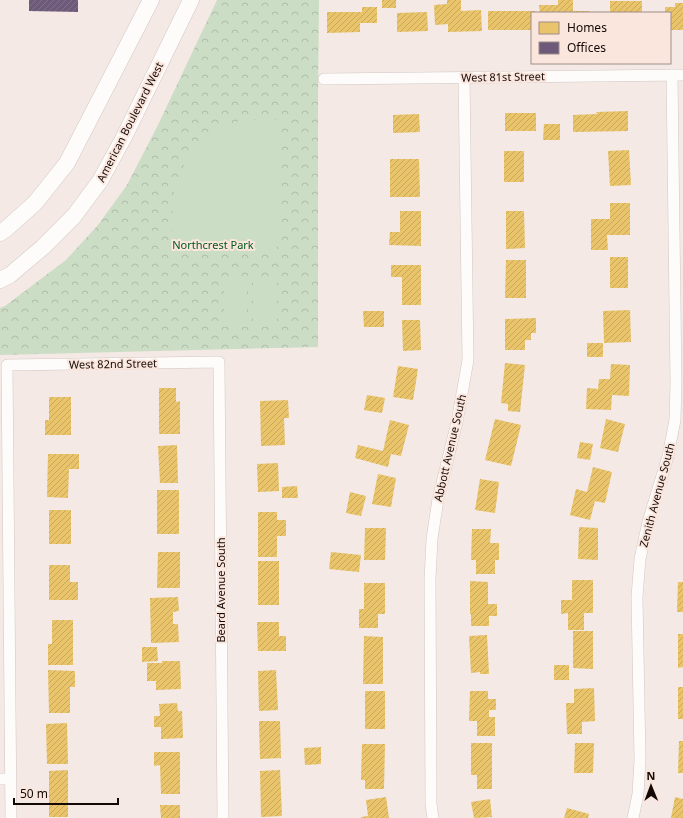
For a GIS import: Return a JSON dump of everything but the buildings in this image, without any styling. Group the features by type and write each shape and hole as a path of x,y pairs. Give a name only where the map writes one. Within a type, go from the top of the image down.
{"main road":[{"path":"0,233 35,203 66,163 151,0"},
{"name":"American Boulevard West","path":"0,280 10,275 74,216 100,181 124,137 192,0"}],"street":[{"name":"West 81st Street","path":"324,79 677,75"},
{"name":"Zenith Avenue South","path":"633,818 638,794 640,760 637,597 640,559 648,522 668,456 675,420 677,75"},
{"name":"Abbott Avenue South","path":"433,818 430,586 432,539 438,499 458,422 468,360 464,77"},
{"name":"West 82nd Street","path":"5,779 6,365 219,362"},
{"name":"Beard Avenue South","path":"219,362 223,818"},
{"path":"5,779 11,818"}],"green space":[{"name":"Northcrest Park","path":"217,0 319,0 318,347 0,355 0,308 5,306 66,260 98,225 127,185 158,125"},
{"path":"241,120 281,120 281,243 273,250 173,252 172,222 174,191 185,162 205,136"},
{"path":"224,277 247,277 247,327 224,327"},
{"path":"253,277 277,277 277,327 253,327"}]}
